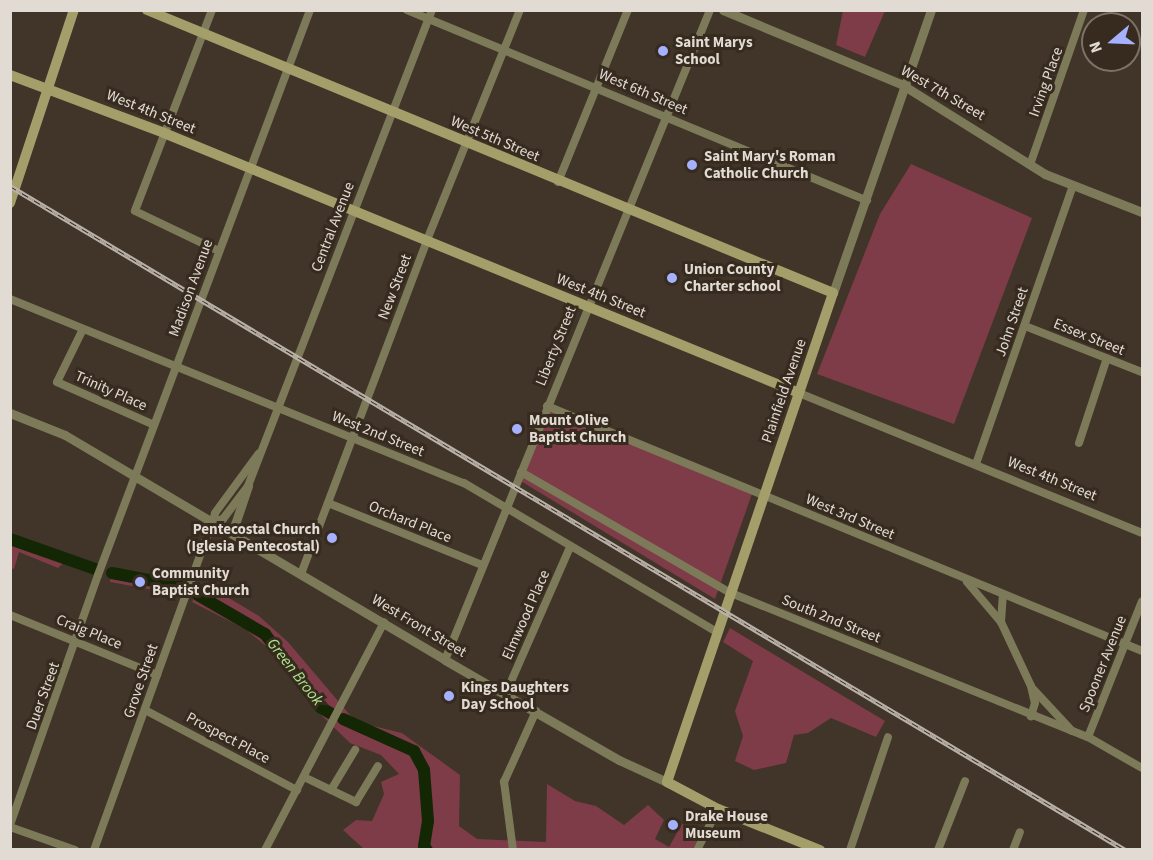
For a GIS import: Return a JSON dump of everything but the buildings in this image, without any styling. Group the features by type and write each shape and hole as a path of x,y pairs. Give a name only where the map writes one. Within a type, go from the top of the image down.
{"main road":[{"path":"10,203 74,10"},
{"name":"West 5th Street","path":"147,10 558,182 833,293"},
{"name":"West 4th Street","path":"10,75 164,133 799,393"},
{"name":"Plainfield Avenue","path":"667,782 833,293"},
{"name":"West Front Street","path":"667,782 718,809 820,849"}],"street":[{"path":"212,10 135,211 219,250"},
{"name":"Madison Avenue","path":"98,575 310,10"},
{"name":"West 6th Street","path":"407,10 867,201"},
{"name":"Central Avenue","path":"259,453 215,513 213,522 223,519 248,486 432,10"},
{"name":"New Street","path":"302,574 355,438 360,413 520,10"},
{"path":"558,182 628,10"},
{"name":"Liberty Street","path":"445,660 586,307 710,10"},
{"name":"West 7th Street","path":"723,10 905,87 1072,188 1143,212"},
{"name":"Plainfield Avenue","path":"833,293 867,201 931,10"},
{"name":"Irving Place","path":"1031,162 1084,10"},
{"name":"John Street","path":"976,464 1072,188"},
{"name":"West 2nd Street","path":"10,299 464,483 717,632"},
{"name":"Essex Street","path":"1025,326 1143,372"},
{"name":"Trinity Place","path":"83,329 57,382 154,424"},
{"path":"1078,443 1107,358"},
{"name":"West 4th Street","path":"799,393 1143,532"},
{"name":"West 3rd Street","path":"547,406 1143,651"},
{"name":"West Front Street","path":"10,413 65,435 445,660 619,760 667,782"},
{"name":"South 2nd Street","path":"521,472 731,593 1031,716 1088,737 1143,768"},
{"path":"232,533 248,486"},
{"name":"Orchard Place","path":"328,503 482,565"},
{"name":"Grove Street","path":"94,849 213,522"},
{"name":"Elmwood Place","path":"506,693 570,547"},
{"name":"Duer Street","path":"10,826 98,575"},
{"path":"966,580 1000,621 1031,686 1035,704 1031,716"},
{"path":"1000,621 1004,595"},
{"name":"Spooner Avenue","path":"1088,737 1128,645 1143,601"},
{"name":"Craig Place","path":"10,615 157,675"},
{"path":"265,849 384,622"},
{"path":"1031,686 1073,732"},
{"name":"Prospect Place","path":"145,710 297,790"},
{"path":"513,849 504,782 536,711"},
{"path":"850,849 888,737"},
{"path":"331,790 355,750"},
{"path":"304,777 356,802 378,766"},
{"path":"938,849 965,781"},
{"path":"697,849 718,809"},
{"path":"10,826 75,849"},
{"path":"1013,849 1020,832"}],"shaded area":[{"path":"843,11 885,11 865,57 836,45"},
{"path":"911,164 1032,218 954,424 817,374 880,214"},
{"path":"548,408 753,491 715,599 519,480"},
{"path":"10,534 70,557 58,568 19,552 14,569 11,568"},
{"path":"111,570 128,574 182,577 176,594 110,582"},
{"path":"200,586 219,592 259,616 288,642 350,715 361,723 402,733 460,775 459,826 477,839 546,842 547,784 575,801 596,806 624,825 648,805 664,820 655,839 669,847 682,824 701,834 692,850 364,849 343,830 356,820 372,821 384,794 381,782 399,774 381,755 350,743 317,711 277,655 245,629 192,602"},
{"path":"730,628 885,721 876,737 831,718 808,733 794,735 786,763 754,770 735,761 743,736 735,711 753,661 723,642"}],"waterway":[{"name":"Green Brook","path":"10,539 95,569"},
{"name":"Green Brook","path":"112,573 179,586"},
{"name":"Green Brook","path":"198,595 265,634 320,707 330,713"},
{"name":"Green Brook","path":"343,719 414,751 424,770 428,821 424,846 427,850"}],"railway":[{"path":"10,186 1125,850"}],"place":[{"name":"Saint Marys School","path":"663,51"},
{"name":"Saint Mary's Roman Catholic Church","path":"692,165"},
{"name":"Union County Charter school","path":"672,278"},
{"name":"Mount Olive Baptist Church","path":"517,429"},
{"name":"Pentecostal Church (Iglesia Pentecostal)","path":"332,538"},
{"name":"Community Baptist Church","path":"140,582"},
{"name":"Kings Daughters Day School","path":"449,696"},
{"name":"Drake House Museum","path":"673,825"}]}
